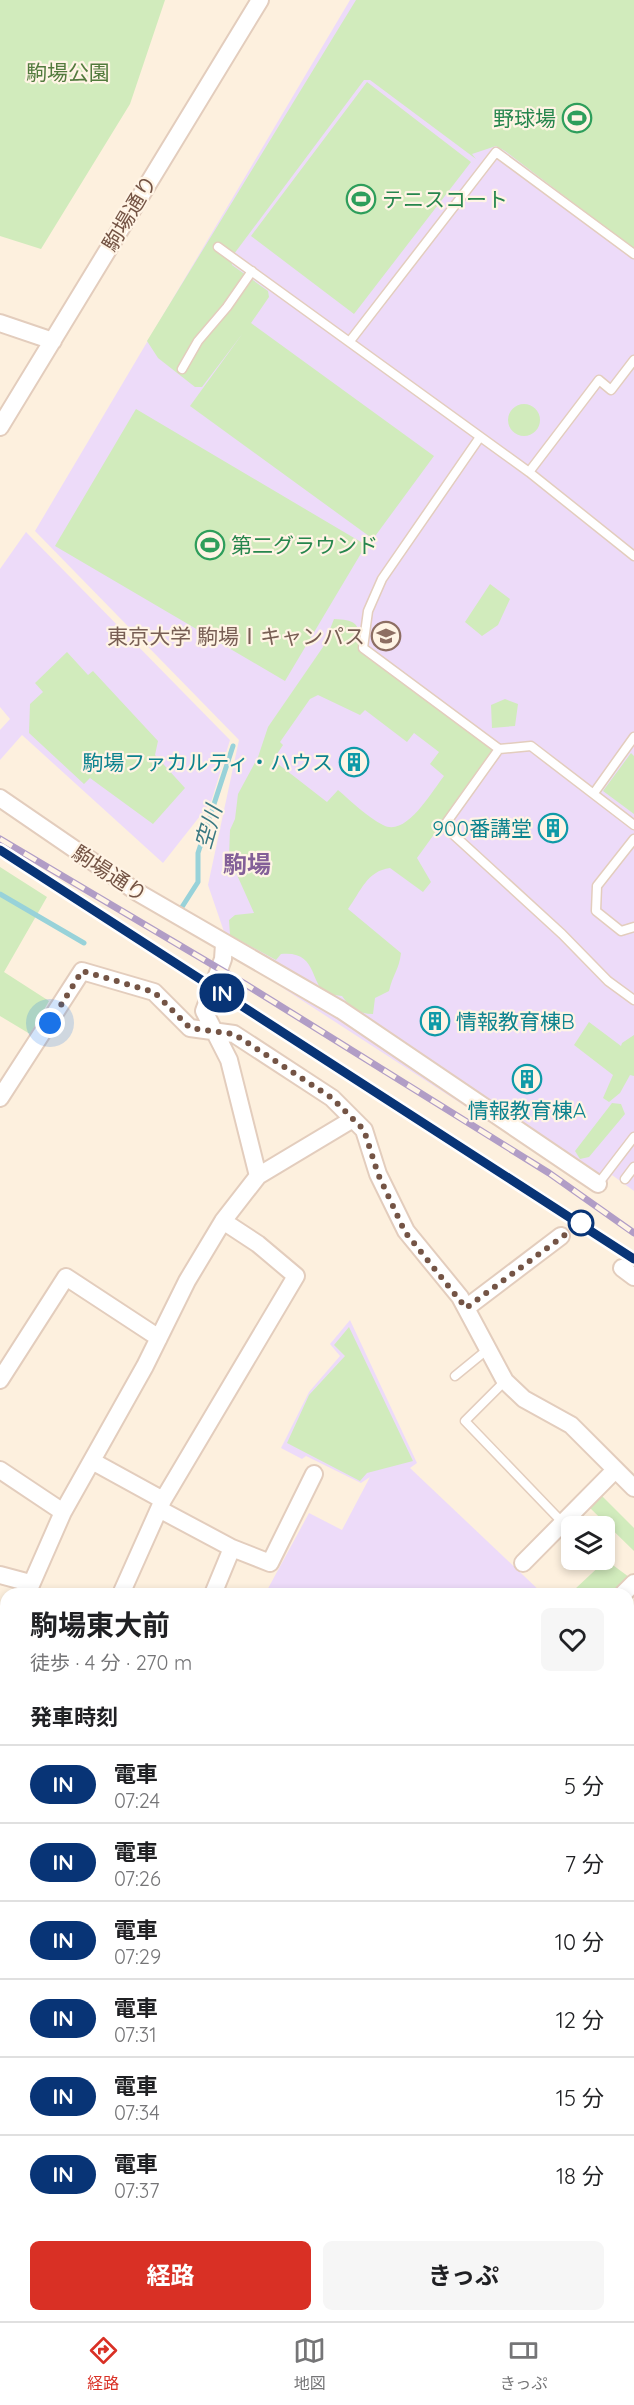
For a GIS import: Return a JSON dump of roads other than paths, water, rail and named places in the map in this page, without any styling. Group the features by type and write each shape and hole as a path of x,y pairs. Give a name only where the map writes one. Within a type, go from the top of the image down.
{"street":[{"name":"駒場通り","path":"0,427 260,0"},
{"path":"0,323 53,340"},
{"name":"駒場通り","path":"0,798 137,892 341,1010 598,1184"},
{"path":"224,944 223,959 204,1011 229,1060 258,1176"},
{"path":"0,1098 82,971 154,992 190,1028 234,1034 332,1098 364,1130 378,1174 405,1232 466,1308 505,1381 524,1399 571,1425 634,1488"},
{"path":"29,1588 63,1512 159,1338 187,1281 223,1221 258,1176 353,1119"},
{"path":"124,1588 161,1504 296,1275 258,1244 223,1221"},
{"path":"466,1308 561,1236"},
{"path":"0,1380 66,1277 159,1338"},
{"path":"92,1461 232,1548 270,1563 314,1474"},
{"path":"0,1470 63,1512"},
{"path":"570,1516 615,1470"},
{"path":"523,1563 561,1525"},
{"path":"215,1588 232,1548"},
{"path":"0,1575 27,1588"}],"lane":[{"path":"350,341 496,152 634,254"},
{"path":"218,247 529,472 634,556"},
{"path":"182,369 198,341 227,307 252,271"},
{"path":"529,472 599,380 611,390 634,360"},
{"path":"480,437 382,579 368,611 363,648 499,749 531,746 634,825"},
{"path":"594,793 634,737"},
{"path":"499,749 444,826 562,934 608,981 634,1000"},
{"path":"633,844 597,886 596,911 621,931 634,927"},
{"path":"598,1184 634,1137"},
{"path":"625,1179 634,1167"},
{"path":"455,1376 489,1349"},
{"path":"505,1381 465,1421 561,1521"}],"waterway":[{"name":"空川","path":"182,907 198,882 198,853 233,746"},
{"name":"空川","path":"0,894 84,943"}],"railway":[{"path":"0,839 245,984 549,1173 634,1233"},
{"path":"0,851 634,1259"}],"train":[{"name":"IN","path":"0,850 634,1259"}],"place":[{"name":"野球場","path":"577,118"},
{"name":"テニスコート","path":"361,199"},
{"name":"第二グラウンド","path":"210,545"},
{"name":"東京大学 駒場Ⅰキャンパス","path":"386,636"},
{"name":"駒場ファカルティ・ハウス","path":"354,762"},
{"name":"900番講堂","path":"553,828"},
{"name":"情報教育棟B","path":"435,1021"},
{"name":"情報教育棟A","path":"527,1079"}],"district":[{"name":"駒場","path":"247,864"}],"park label":[{"name":"駒場公園","path":"68,72"}]}
